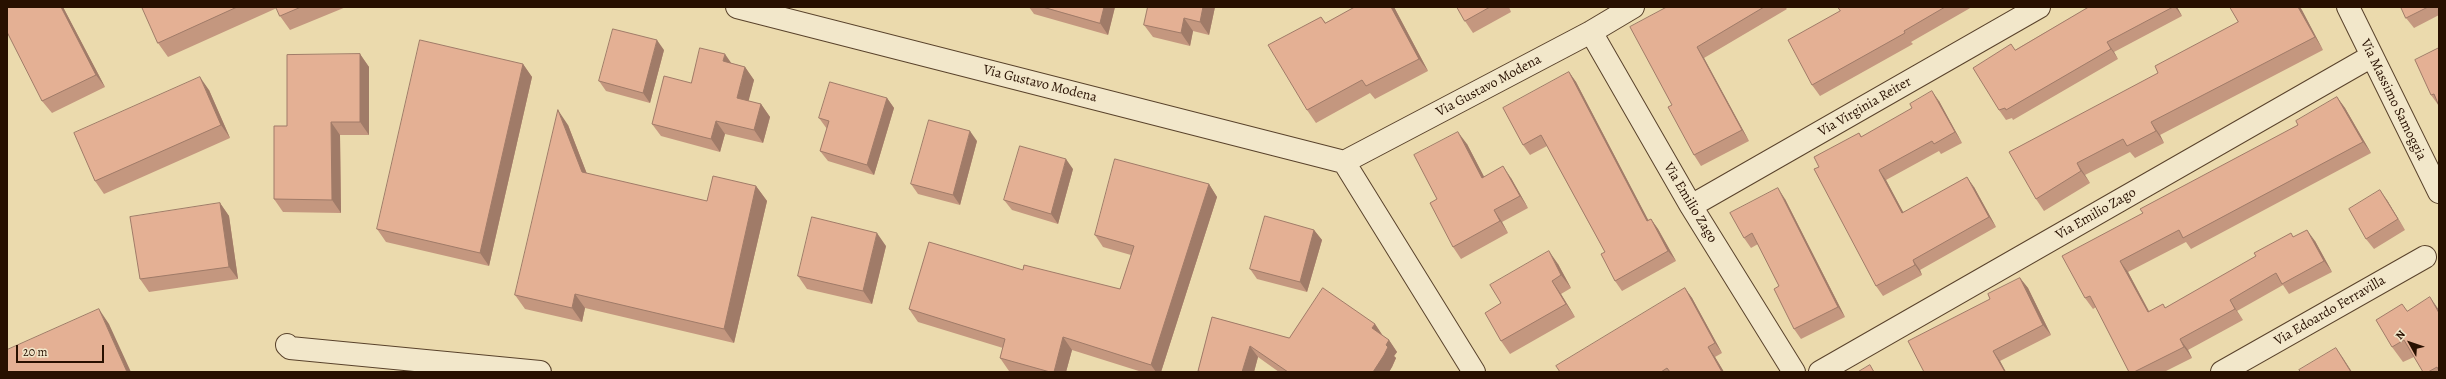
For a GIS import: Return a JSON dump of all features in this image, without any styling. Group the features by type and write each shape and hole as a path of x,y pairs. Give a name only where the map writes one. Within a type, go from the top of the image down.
{"street":[{"name":"Via Gustavo Modena","path":"736,7 1344,162 1590,32 1633,7"},
{"name":"Via Virginia Reiter","path":"1691,206 2039,7"},
{"name":"Via Massimo Samoggia","path":"2348,7 2439,192"},
{"name":"Via Emilio Zago","path":"1590,32 1691,206 1794,372"},
{"name":"Via Emilio Zago","path":"1820,372 2372,56"},
{"path":"1344,162 1474,372"},
{"name":"Via Edoardo Ferravilla","path":"2232,370 2425,257"},
{"path":"287,345 290,348 540,372"}],"building":[{"path":"7,7 61,7 96,75 42,101 7,32"},
{"path":"142,7 237,7 158,43"},
{"path":"276,7 301,7 280,16"},
{"path":"1043,7 1104,7 1100,23"},
{"path":"1148,7 1203,7 1200,22 1184,18 1181,33 1144,25"},
{"path":"1355,7 1391,7 1419,59 1366,86 1362,80 1307,110 1268,45 1321,17 1325,23"},
{"path":"1457,7 1490,7 1465,21"},
{"path":"1667,7 1764,7 1697,47 1742,130 1694,155 1668,107 1672,105 1630,27"},
{"path":"1838,7 1945,7 1904,31 1905,33 1812,85 1788,40 1840,11"},
{"path":"2089,7 2173,7 2107,42 2111,49 2006,110 2005,108 1999,110 1973,68 2011,44 2015,50"},
{"path":"2230,7 2298,7 2315,37 2151,122 2156,131 2127,146 2123,139 2077,163 2081,171 2036,199 2009,152 2158,73 2155,66 2238,22"},
{"path":"2401,7 2428,7 2406,18"},
{"path":"613,29 657,40 643,93 599,81"},
{"path":"420,40 523,64 480,253 377,229"},
{"path":"700,48 725,54 723,61 745,67 737,98 761,104 754,130 716,121 711,139 652,124 664,76 691,83"},
{"path":"2439,48 2439,106 2434,94 2431,95 2415,60"},
{"path":"360,54 360,122 331,122 332,200 274,199 274,126 287,126 287,55"},
{"path":"1569,72 1647,221 1651,219 1668,251 1615,281 1601,254 1605,252 1541,135 1523,145 1503,108"},
{"path":"200,77 221,125 95,181 74,133"},
{"path":"830,82 887,98 867,165 820,151 829,121 819,118"},
{"path":"1932,91 1955,132 1934,144 1932,141 1879,170 1902,213 1967,177 1989,217 1913,260 1915,265 1876,286 1814,169 1819,167 1814,157 1859,133 1861,137 1912,108 1910,104"},
{"path":"2337,97 2363,142 2183,238 2179,230 2120,261 2148,312 2163,304 2165,308 2256,256 2254,253 2291,233 2293,237 2307,230 2324,261 2282,284 2276,273 2230,300 2235,309 2180,339 2184,347 2134,372 2129,372 2090,296 2085,298 2062,256 2143,213 2140,209 2298,125 2296,121"},
{"path":"558,110 582,172 707,201 713,176 756,186 724,329 575,294 572,308 515,295"},
{"path":"929,120 970,131 953,195 911,184"},
{"path":"1458,132 1482,178 1503,166 1520,196 1494,210 1500,221 1453,247 1430,203 1437,199 1414,155"},
{"path":"1020,146 1066,159 1051,214 1004,200"},
{"path":"1115,159 1209,184 1151,365 1063,337 1054,372 1050,372 1000,358 1005,339 909,309 929,242 1023,270 1024,265 1120,289 1134,246 1095,235"},
{"path":"1778,188 1838,307 1794,329 1774,289 1779,286 1752,233 1744,238 1730,213"},
{"path":"2380,190 2398,219 2366,239 2349,209"},
{"path":"220,203 229,267 140,279 130,217"},
{"path":"1265,216 1314,230 1300,282 1250,269"},
{"path":"812,217 877,233 863,291 798,276"},
{"path":"1549,251 1561,275 1552,281 1566,304 1501,341 1485,313 1501,303 1490,285"},
{"path":"2020,278 2043,325 1993,351 2005,372 1924,372 1908,341 1990,299 1988,294"},
{"path":"1323,288 1375,324 1372,328 1389,340 1386,345 1388,347 1384,355 1373,372 1288,372 1250,346 1242,372 1198,371 1212,317 1289,338"},
{"path":"1685,288 1715,343 1708,347 1722,372 1670,372 1667,368 1661,372 1560,372 1556,366"},
{"path":"2430,297 2439,313 2439,371 2437,367 2428,372 2423,372 2404,340 2392,347 2376,320 2402,304 2407,311"},
{"path":"99,309 127,372 7,372 7,350"},
{"path":"2336,348 2351,372 2301,372 2299,370"},
{"path":"1870,365 1874,372 1858,372"}]}
